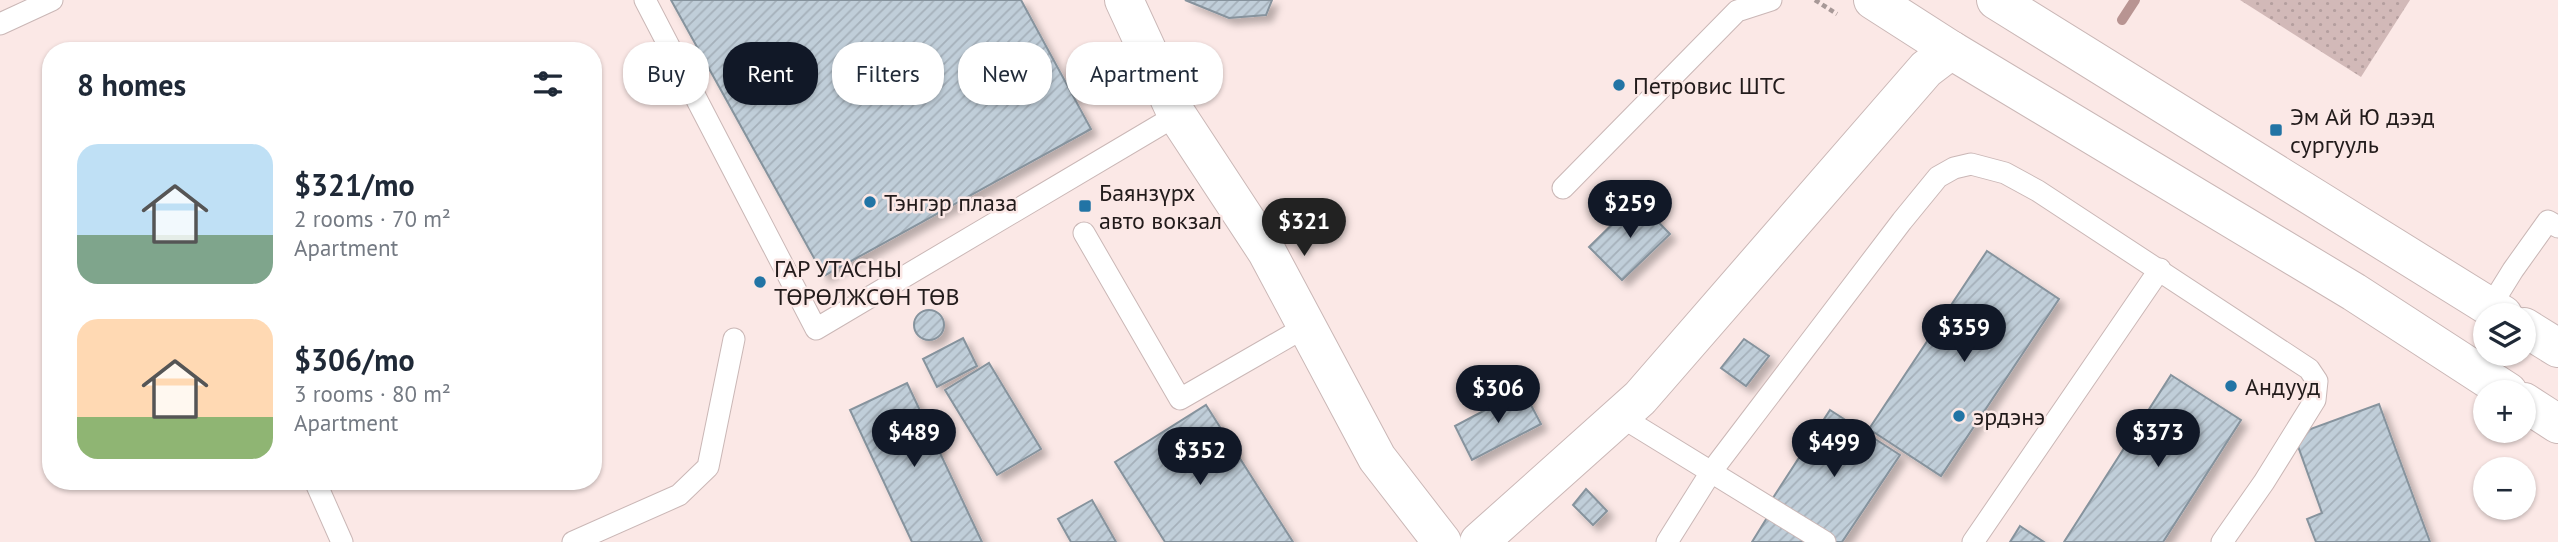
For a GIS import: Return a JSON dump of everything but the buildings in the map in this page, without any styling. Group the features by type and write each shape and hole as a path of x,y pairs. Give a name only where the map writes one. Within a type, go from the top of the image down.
{"main road":[{"path":"1124,0 1177,115 1267,252 1377,458 1442,542"},
{"path":"1873,0 1951,50 2354,292 2490,380"},
{"path":"1996,0 2484,303"},
{"path":"1489,538 1640,398 1926,69 1951,50"},
{"path":"2536,334 2558,348"},
{"path":"2536,410 2558,424"}],"lane":[{"path":"0,24 52,0"},
{"path":"645,0 816,329 1177,115"},
{"path":"1563,188 1738,6 1771,0"},
{"path":"1667,542 1711,472 1902,221 1938,177 1954,168 1971,164 2005,173 2038,191 2309,369 2317,381 2315,400 2264,482 2222,542"},
{"path":"2500,303 2513,270 2549,221 2558,227"},
{"path":"1084,233 1180,399 1307,326"},
{"path":"1973,542 2160,269"},
{"path":"573,542 679,495 708,467 734,339"},
{"path":"1620,416 1825,542"},
{"path":"319,490 342,542"}],"shaded area":[{"path":"2240,0 2410,0 2361,77"}],"waterway":[{"path":"2122,20 2135,0"}],"place":[{"name":"Петровис ШТС","path":"1619,85"},
{"name":"Эм Ай Ю дээд сургууль","path":"2276,130"},
{"name":"Тэнгэр плаза","path":"870,202"},
{"name":"Баянзүрх авто вокзал","path":"1085,206"},
{"name":"ГАР УТАСНЫ ТӨРӨЛЖСӨН ТӨВ","path":"760,282"},
{"name":"Андууд","path":"2231,386"},
{"name":"эрдэнэ","path":"1959,416"}]}
